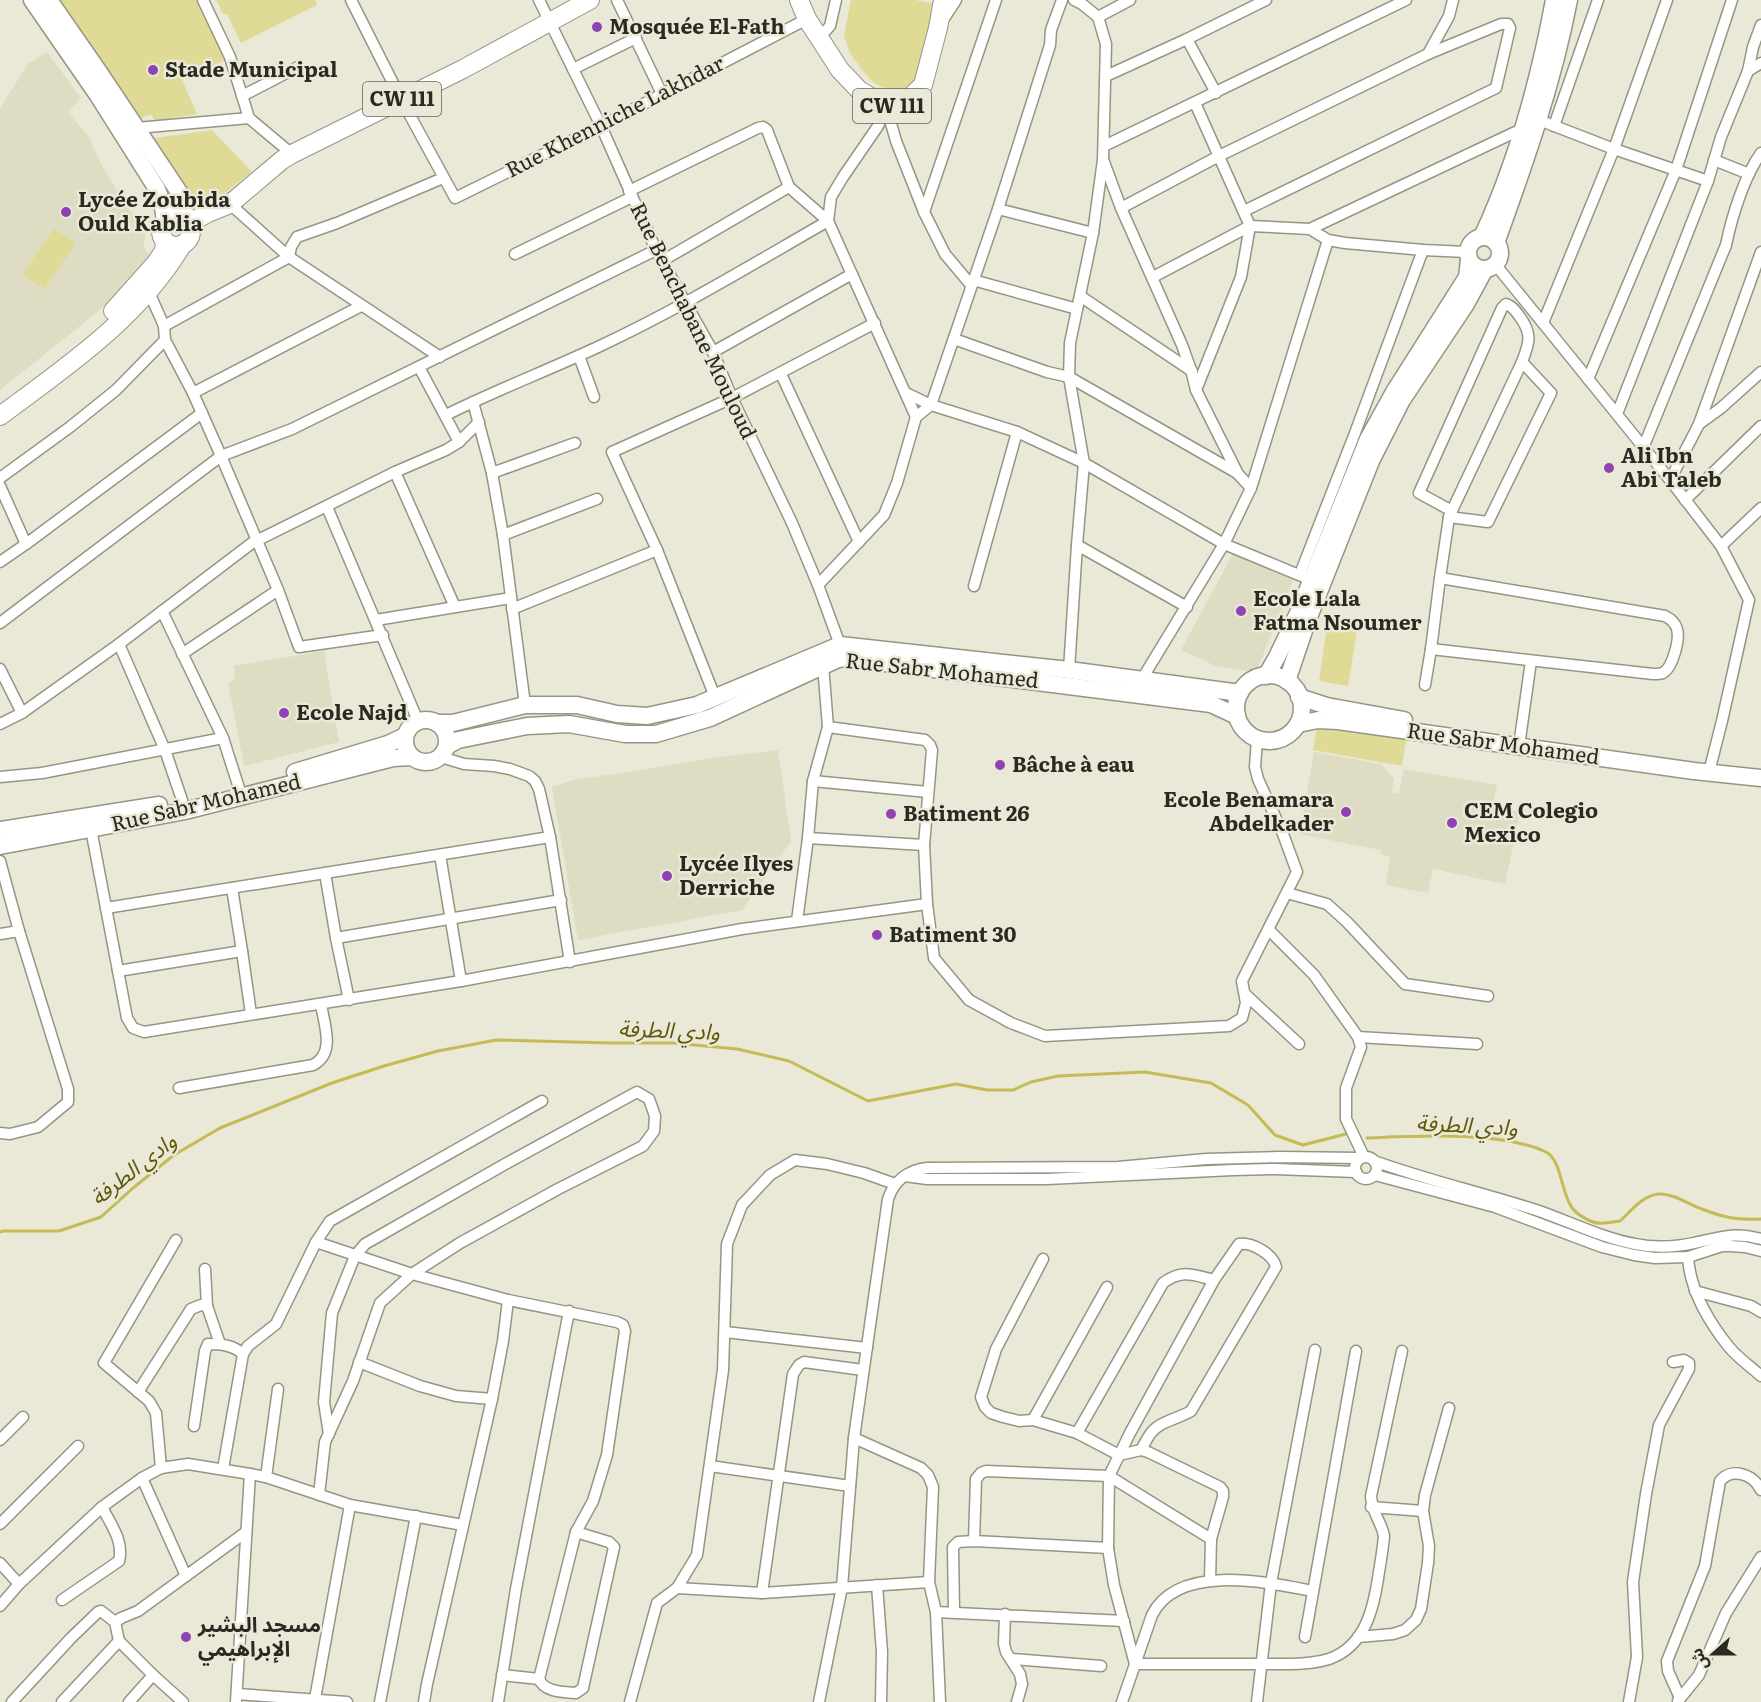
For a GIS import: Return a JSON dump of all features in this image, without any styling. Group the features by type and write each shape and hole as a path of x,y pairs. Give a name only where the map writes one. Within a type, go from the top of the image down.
{"main road":[{"path":"32,0 97,94 158,189 165,220 161,230 162,237 183,232"},
{"path":"0,416 65,368 104,335 148,292 168,268 183,232 183,198 49,0"},
{"name":"CW 111","path":"226,206 292,154 463,69 590,0"},
{"name":"CW 111","path":"799,0 807,19 840,70 859,90 886,106 895,106 906,101 923,85 943,0"},
{"path":"1489,240 1491,218 1524,128 1554,0"},
{"path":"1489,240 1547,123 1569,0"},
{"path":"0,404 83,342 183,232 226,206"},
{"path":"1266,676 1282,648 1305,577 1368,439 1394,392 1467,277 1470,243 1473,240 1489,240 1500,251 1500,256 1490,266 1402,400 1371,461 1307,622 1287,681"},
{"path":"1468,256 1476,267 1490,266"},
{"path":"438,723 446,733 444,751 432,761 418,761 411,757 405,747 405,736 412,724 424,719 438,723 453,723 525,705 577,705 616,714 647,716 697,705 840,645 1069,670 1240,693"},
{"name":"Rue Sabr Mohamed","path":"444,751 458,740 527,726 569,724 625,734 656,734 710,718 838,659 845,658 1211,704 1237,716"},
{"path":"1266,676 1276,676 1287,681 1299,697 1302,709 1298,724 1288,735 1278,740 1257,739 1248,734 1241,726 1237,716 1236,702 1245,685 1254,679 1266,676"},
{"path":"1299,697 1327,706 1507,738 1518,746"},
{"name":"Rue Sabr Mohamed","path":"1298,724 1318,720 1338,721 1761,778"},
{"path":"0,830 182,800 240,788 388,744 405,736"},
{"name":"Rue Sabr Mohamed","path":"0,846 185,811 393,758 411,757"}],"street":[{"path":"203,0 230,57 249,118 292,154"},
{"path":"164,326 289,257 291,247 297,237 337,223 443,178 351,0"},
{"name":"Rue Benchabane Mouloud","path":"539,0 601,126 659,256 713,352 732,398 792,523 840,645"},
{"path":"617,0 662,94"},
{"path":"820,37 830,26 836,0"},
{"path":"938,28 956,0"},
{"path":"924,212 996,0"},
{"path":"818,585 884,515 897,483 916,417 931,405 998,209 1062,0"},
{"path":"1069,670 1084,463 1068,377 1070,343 1093,233 1103,160 1106,76 1106,44 1098,17 1074,0"},
{"path":"1098,17 1130,0"},
{"path":"1106,76 1266,0"},
{"path":"1104,146 1406,0"},
{"path":"1428,54 1449,16 1453,0"},
{"path":"1598,0 1547,123 1708,181"},
{"path":"1544,323 1614,148 1667,0"},
{"path":"1588,379 1677,170 1732,0"},
{"name":"Rue Khenniche Lakhdar","path":"443,178 455,198 601,126 807,19"},
{"path":"1121,208 1219,156 1428,54 1501,24 1508,24 1510,28 1496,88 1244,211"},
{"path":"1617,414 1708,181 1721,137 1748,71 1761,25"},
{"path":"573,69 636,38"},
{"path":"1188,39 1216,93"},
{"path":"1748,71 1761,63"},
{"path":"242,96 298,67"},
{"path":"1195,103 1250,226 1241,277 1198,386"},
{"path":"886,106 896,141 924,212 945,254 972,282 1077,309"},
{"path":"828,221 831,197 878,126 886,106"},
{"path":"137,128 249,118"},
{"path":"515,254 763,127 789,187 828,221 916,417"},
{"path":"1310,229 1524,128"},
{"path":"1643,448 1726,245 1728,232 1749,174 1761,153"},
{"path":"1103,160 1121,208 1238,474"},
{"path":"1714,160 1749,174"},
{"path":"0,623 221,456 292,429 440,357 659,256 789,187"},
{"path":"226,206 289,257 440,357"},
{"path":"998,209 1093,233"},
{"path":"446,415 579,356 687,303 828,221"},
{"path":"1153,277 1250,226 1310,229 1329,240 1468,256"},
{"path":"1142,679 1224,544 1251,488 1329,240"},
{"path":"906,393 931,405 1017,432 1084,463 1224,544 1305,577 1355,433 1423,250"},
{"path":"1670,480 1699,424 1761,252"},
{"path":"1490,266 1544,323 1670,480 1721,546 1749,600 1708,772"},
{"path":"713,352 852,274"},
{"path":"148,292 164,326 165,340 193,393 257,540 299,647 382,635"},
{"path":"1080,296 1191,370"},
{"path":"1425,685 1451,514 1529,345 1529,335 1525,324 1511,306 1506,304 1502,308 1419,493 1451,514 1488,522 1551,393 1522,362"},
{"path":"193,393 361,306"},
{"path":"715,698 657,550 612,452 781,374 874,323"},
{"path":"954,339 1047,372 1068,377 1238,474 1251,488"},
{"path":"0,478 116,390 165,340"},
{"path":"1157,347 1182,345"},
{"path":"579,356 594,397"},
{"path":"418,368 459,442"},
{"path":"1699,424 1721,408 1761,372"},
{"path":"781,374 859,542"},
{"path":"473,402 492,472 525,705"},
{"path":"0,562 202,413"},
{"path":"0,724 22,713 257,540 395,472 446,450 459,442 479,422"},
{"path":"1685,500 1761,426"},
{"path":"974,586 1017,432"},
{"path":"492,472 575,443"},
{"path":"1238,474 1257,470"},
{"path":"395,472 455,607"},
{"path":"0,486 26,544"},
{"path":"502,535 597,499"},
{"path":"327,507 418,721"},
{"path":"1721,546 1761,508"},
{"path":"1077,545 1187,607"},
{"path":"376,620 455,607 512,604 657,550"},
{"path":"1431,649 1653,674 1663,673 1670,665 1676,648 1678,631 1674,621 1665,616 1440,578"},
{"path":"182,654 278,590"},
{"path":"1749,600 1761,596"},
{"path":"162,611 223,738 240,788"},
{"path":"118,644 165,750 182,800"},
{"path":"1518,746 1531,661"},
{"path":"797,921 813,782 828,727 823,666"},
{"path":"0,669 22,713"},
{"path":"828,727 925,740 930,745 932,750 924,845 927,904 934,958 969,1000 1011,1023 1045,1036 1229,1026 1242,1018 1246,1003 1242,981 1297,872 1257,779 1255,767 1257,739"},
{"path":"0,777 42,772 223,738"},
{"path":"444,751 464,764 494,766 529,776 535,781 550,837 570,962"},
{"path":"813,782 928,792"},
{"path":"91,829 127,1018 133,1029 144,1032 461,981 742,929 927,904"},
{"path":"106,908 550,837"},
{"path":"808,838 924,845"},
{"path":"440,855 461,981"},
{"path":"0,861 68,1089 68,1102 38,1127 10,1134 0,1133"},
{"path":"325,873 349,1000"},
{"path":"232,888 251,1014"},
{"path":"1287,893 1327,904 1405,984 1488,996"},
{"path":"336,938 561,900"},
{"path":"1269,930 1314,975 1358,1037 1361,1047 1346,1088 1346,1119 1366,1159 1377,1168 1375,1175"},
{"path":"0,934 19,931"},
{"path":"118,971 242,951"},
{"path":"1245,994 1299,1044"},
{"path":"179,1088 313,1065 320,1061 325,1056 328,1045 321,1004"},
{"path":"1358,1037 1477,1044"},
{"path":"319,1494 325,1442 329,1434 353,1381 380,1302 412,1274 460,1243 558,1189 643,1146 654,1131 655,1116 649,1099 637,1092 365,1244 356,1256 333,1312 324,1402 329,1434"},
{"path":"223,1469 243,1354 248,1346 276,1324 316,1242 330,1221 542,1101"},
{"path":"819,1702 842,1587 854,1438 888,1199 895,1184 915,1170 927,1168 1118,1167 1206,1159 1279,1157 1366,1159 1538,1211 1575,1226 1635,1244 1672,1246 1738,1234 1761,1239"},
{"path":"1356,1172 1356,1164 1366,1159"},
{"path":"630,1702 657,1603 677,1588 697,1555 723,1370 727,1244 742,1205 770,1175 795,1160 827,1164 864,1173 895,1184"},
{"path":"905,1176 927,1179 1047,1179 1275,1169 1356,1172 1362,1178 1367,1179 1375,1175 1496,1207 1613,1250 1655,1258 1688,1257 1722,1246 1745,1247 1761,1251"},
{"path":"161,1468 156,1413 149,1401 104,1363 176,1240"},
{"path":"316,1242 412,1274 508,1300 569,1311 623,1325 625,1331 607,1455 593,1501 576,1532 539,1679 541,1684 559,1697 576,1693 583,1688 614,1547 609,1542 576,1532"},
{"path":"1135,1664 1114,1585 1108,1548 1109,1476 1214,1280 1239,1244 1245,1243 1270,1255 1276,1267 1191,1411 1180,1418 1165,1422 1152,1431 1141,1450"},
{"path":"1688,1257 1695,1291 1700,1303 1730,1348 1761,1376"},
{"path":"1043,1259 996,1349 981,1397 985,1407 991,1413 1020,1421 1033,1420 1077,1433 1119,1455 1141,1450 1220,1487 1223,1497 1211,1539 1210,1580"},
{"path":"205,1269 207,1306 220,1344"},
{"path":"1077,1433 1163,1283 1183,1273 1214,1280"},
{"path":"1033,1420 1107,1287"},
{"path":"1695,1291 1751,1306 1761,1312"},
{"path":"424,1702 492,1399 508,1300"},
{"path":"138,1392 191,1309 201,1305 207,1306"},
{"path":"498,1702 516,1589 569,1311"},
{"path":"724,1332 867,1347"},
{"path":"194,1426 208,1344 237,1348 243,1354"},
{"path":"1257,1702 1271,1583 1315,1350"},
{"path":"1305,1637 1356,1351"},
{"path":"1135,1664 1302,1664 1329,1659 1343,1652 1358,1637 1373,1606 1383,1531 1371,1507 1371,1496 1402,1351"},
{"path":"1629,1702 1637,1657 1633,1582 1646,1494 1659,1425 1689,1369 1689,1363 1684,1360 1673,1362"},
{"path":"359,1362 420,1386 456,1396 492,1399"},
{"path":"762,1593 793,1374 804,1362 863,1370"},
{"path":"266,1478 278,1389"},
{"path":"1358,1637 1393,1634 1405,1630 1416,1620 1424,1598 1428,1563 1427,1530 1423,1510 1425,1495 1449,1408"},
{"path":"0,1440 23,1417"},
{"path":"854,1438 921,1468 928,1475 933,1487 929,1582 936,1612 940,1702"},
{"path":"0,1524 78,1446"},
{"path":"0,1606 19,1584 102,1508 142,1478 161,1468 188,1464 250,1474 350,1505 463,1525"},
{"path":"710,1467 850,1486"},
{"path":"975,1540 976,1479 986,1471 1109,1476 1211,1539"},
{"path":"1679,1700 1668,1671 1667,1661 1705,1566 1720,1481 1725,1475 1738,1473 1750,1478 1759,1485 1761,1490"},
{"path":"250,1474 236,1698 347,1702"},
{"path":"142,1478 186,1576"},
{"path":"315,1700 350,1505"},
{"path":"1371,1507 1423,1510"},
{"path":"62,1600 119,1561 122,1551 119,1540 102,1508"},
{"path":"380,1702 416,1516"},
{"path":"115,1622 138,1611 246,1532"},
{"path":"954,1612 953,1547 958,1542 975,1540 1108,1548"},
{"path":"1679,1700 1699,1675 1726,1613 1761,1558"},
{"path":"0,1563 19,1584"},
{"path":"1122,1702 1152,1615 1157,1604 1171,1593 1210,1580 1271,1583 1313,1592"},
{"path":"677,1588 762,1593 929,1582"},
{"path":"877,1585 882,1652 881,1702"},
{"path":"12,1702 70,1638 101,1611 115,1622 119,1641 183,1702"},
{"path":"936,1612 1124,1621"},
{"path":"1005,1614 1004,1644 1006,1652 1020,1674 1022,1684 1017,1702"},
{"path":"62,1702 119,1641"},
{"path":"1012,1659 1101,1666"},
{"path":"129,1702 153,1675"},
{"path":"502,1675 539,1679"}],"shaded area":[{"name":"Stade Municipal","path":"55,0 196,0 225,60 182,80 197,114 155,121 151,114 137,120"},
{"path":"216,0 315,0 317,5 241,43 227,14 223,14"},
{"path":"851,0 915,0 937,4 923,71 909,89 901,92 891,91 874,83 850,53 844,36"},
{"name":"Lycée Zoubida Ould Kablia","path":"47,52 81,98 68,112 89,137 117,191 146,234 143,245 150,258 100,310 0,390 0,108 28,64"},
{"path":"212,130 252,172 200,212 148,139"},
{"path":"54,228 76,244 44,289 23,274"},
{"name":"Ecole Lala Fatma Nsoumer","path":"1237,546 1296,573 1256,672 1216,666 1181,650"},
{"path":"1328,620 1358,625 1348,686 1319,681"},
{"name":"Ecole Najd","path":"324,651 339,742 244,766 228,682 235,680 234,666"},
{"path":"1318,724 1406,740 1402,766 1313,750"},
{"name":"Lycée Ilyes Derriche","path":"778,750 791,841 742,910 578,940 552,787 574,780"},
{"name":"CEM Colegio Mexico","path":"1314,752 1381,764 1394,779 1392,792 1399,794 1404,769 1497,785 1493,805 1520,812 1505,884 1433,869 1428,893 1386,885 1390,857 1381,854 1381,850 1299,834"}],"waterway":[{"name":"وادي الطرفة","path":"0,1232 59,1231 101,1217 174,1155 220,1128 332,1083 384,1066 438,1051 496,1040 673,1043 737,1049 789,1061 868,1101 956,1084 987,1090 1013,1090 1031,1082 1058,1076 1145,1072 1211,1083 1248,1105 1275,1135 1303,1145 1346,1134"},
{"name":"وادي الطرفة","path":"1367,1138 1458,1136 1528,1145 1551,1156 1573,1209 1582,1217 1596,1223 1620,1221 1642,1201 1658,1194 1675,1197 1724,1216 1738,1219 1761,1219"}],"place":[{"name":"Mosquée El-Fath","path":"597,27"},
{"name":"Stade Municipal","path":"153,70"},
{"name":"Lycée Zoubida Ould Kablia","path":"66,212"},
{"name":"Ali Ibn Abi Taleb","path":"1609,468"},
{"name":"Ecole Lala Fatma Nsoumer","path":"1241,611"},
{"name":"Ecole Najd","path":"284,713"},
{"name":"Bâche à eau","path":"1000,765"},
{"name":"Ecole Benamara Abdelkader","path":"1346,812"},
{"name":"Batiment 26","path":"891,814"},
{"name":"CEM Colegio Mexico","path":"1452,823"},
{"name":"Lycée Ilyes Derriche","path":"667,876"},
{"name":"Batiment 30","path":"877,935"},
{"name":"مسجد البشير الإبراهيمي","path":"186,1637"}]}
